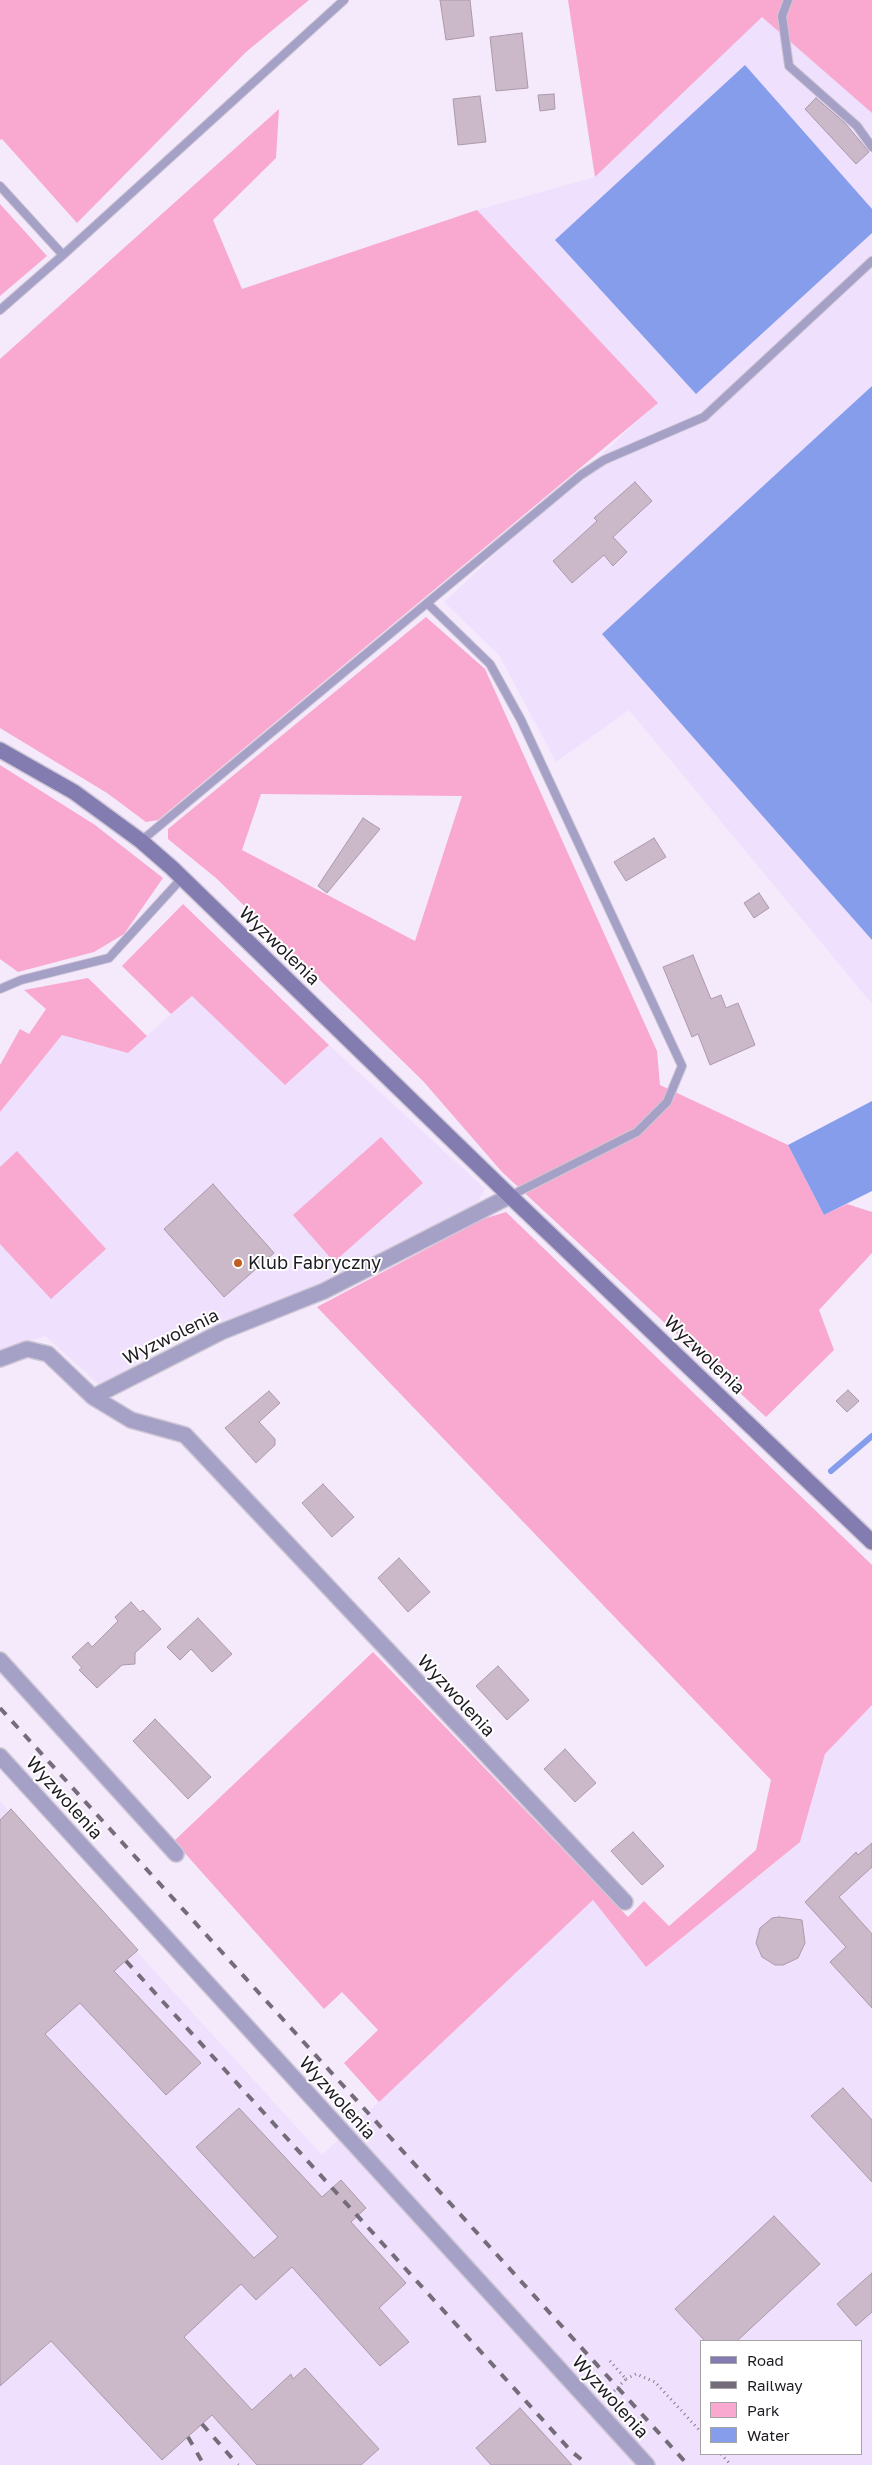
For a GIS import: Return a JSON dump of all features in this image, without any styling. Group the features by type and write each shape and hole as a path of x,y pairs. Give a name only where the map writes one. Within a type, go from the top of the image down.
{"street":[{"name":"Wyzwolenia","path":"0,750 74,792 141,841 182,878 510,1196 872,1542"},
{"name":"Wyzwolenia","path":"93,1397 222,1332 324,1291 510,1196"},
{"name":"Wyzwolenia","path":"0,1359 27,1349 48,1354 93,1397 131,1420 185,1435 624,1902"},
{"path":"0,1660 176,1854"},
{"name":"Wyzwolenia","path":"0,1756 647,2465"}],"lane":[{"path":"0,310 344,0"},
{"path":"788,0 782,16 789,66 857,126 872,147"},
{"path":"0,186 63,255"},
{"path":"141,841 582,475 604,460 704,417 872,261"},
{"path":"428,604 490,664 520,720 682,1066 667,1102 637,1132 510,1196"},
{"path":"0,989 21,980 109,958 182,878"}],"path":[{"path":"609,2360 626,2379"},
{"path":"595,2408 626,2379 636,2374 655,2382 700,2431"},
{"path":"722,2455 731,2465"}],"shaded area":[{"path":"762,16 872,113 872,1004 629,710 556,762 499,655 444,602 657,403 477,210 595,177"},
{"path":"192,995 285,1085 329,1045 485,1189 477,1203 330,1282 214,1326 208,1317 101,1386 45,1336 0,1351 0,1112 62,1035 128,1053"},
{"path":"872,1705 872,2465 0,2465 0,1801 322,2155 593,1900 646,1967 800,1842 825,1754"}],"green space":[{"path":"0,0 309,0 246,52 77,223 2,139 0,140"},
{"path":"568,0 872,0 872,113 762,17 595,177"},
{"path":"279,109 276,158 213,220 242,289 477,210 658,403 158,820 146,822 107,793 0,728 0,359"},
{"path":"0,204 47,256 0,296"},
{"path":"426,617 485,669 657,1051 660,1085 788,1145 824,1215 847,1204 872,1212 872,1253 819,1310 834,1350 766,1417 502,1172 423,1081 216,878 168,839 168,829","holes":["261,794 462,796 415,941 242,850"]},
{"path":"0,765 95,825 163,878 124,934 94,952 18,972 0,959"},
{"path":"183,904 329,1045 285,1085 192,996 171,1014 122,966"},
{"path":"88,978 147,1036 128,1053 62,1035 0,1112 0,1065 20,1029 29,1034 46,1009 24,990"},
{"path":"381,1137 423,1183 334,1262 293,1215"},
{"path":"17,1151 106,1249 51,1299 0,1244 0,1167"},
{"path":"506,1212 872,1565 872,1705 825,1754 800,1842 646,1967 593,1900 379,2102 344,2063 378,2030 342,1992 324,2009 174,1841 373,1652 628,1917 644,1901 669,1926 756,1850 771,1780 317,1307 483,1219"}],"water":[{"path":"745,65 872,209 872,233 696,394 555,240"},
{"path":"872,386 872,940 602,634"},
{"path":"872,1101 872,1191 824,1215 788,1145"}],"building":[{"path":"440,0 470,0 474,36 446,40"},
{"path":"522,33 528,88 496,91 490,37"},
{"path":"554,94 555,109 540,111 538,95"},
{"path":"480,96 486,142 458,145 453,99"},
{"path":"816,98 845,123 869,152 856,164 805,109"},
{"path":"635,482 652,501 613,537 627,552 613,566 604,555 572,583 553,561 597,521 594,518"},
{"path":"363,818 380,829 327,893 318,886"},
{"path":"654,838 666,857 626,881 614,862"},
{"path":"759,893 769,908 754,918 744,903"},
{"path":"693,955 711,999 721,995 726,1008 738,1003 755,1045 710,1065 698,1034 692,1037 663,967"},
{"path":"213,1184 274,1253 224,1297 164,1229"},
{"path":"848,1390 859,1401 847,1412 836,1401"},
{"path":"269,1391 280,1403 259,1422 275,1439 275,1445 256,1463 225,1428"},
{"path":"323,1484 354,1517 332,1537 302,1503"},
{"path":"399,1558 430,1592 408,1612 378,1578"},
{"path":"131,1602 140,1612 143,1610 161,1629 135,1653 135,1664 122,1665 97,1688 79,1670 82,1668 72,1657 88,1642 92,1647 118,1621 115,1617"},
{"path":"198,1618 232,1654 212,1672 191,1649 180,1660 167,1647"},
{"path":"498,1666 529,1700 507,1720 476,1686"},
{"path":"155,1719 211,1777 188,1799 133,1741"},
{"path":"565,1749 596,1783 575,1802 544,1769"},
{"path":"11,1809 138,1950 114,1971 201,2063 166,2095 80,2003 45,2034 254,2258 278,2237 196,2147 239,2108 322,2197 341,2180 366,2208 351,2222 406,2283 379,2308 409,2342 380,2366 292,2267 256,2300 241,2284 184,2337 252,2410 291,2374 293,2379 305,2368 379,2449 361,2465 257,2465 212,2415 162,2460 51,2341 0,2386 0,1820"},
{"path":"633,1832 664,1866 642,1885 611,1851"},
{"path":"872,1843 872,1867 839,1897 872,1934 872,2008 830,1962 846,1947 805,1902 856,1852 858,1855"},
{"path":"772,1918 802,1920 805,1943 798,1958 783,1965 775,1965 762,1957 756,1943 760,1928"},
{"path":"843,2088 872,2120 872,2182 811,2116"},
{"path":"774,2216 820,2264 738,2340 704,2340 675,2309"},
{"path":"872,2273 872,2312 856,2326 837,2304"},
{"path":"520,2408 572,2465 491,2465 476,2448"}],"waterway":[{"path":"831,1471 872,1436"}],"railway":[{"path":"0,1708 688,2465"},
{"path":"126,1961 571,2451 588,2465"},
{"path":"202,2424 238,2465"},
{"path":"188,2437 204,2465"}],"place":[{"name":"Klub Fabryczny","path":"238,1263"}]}
